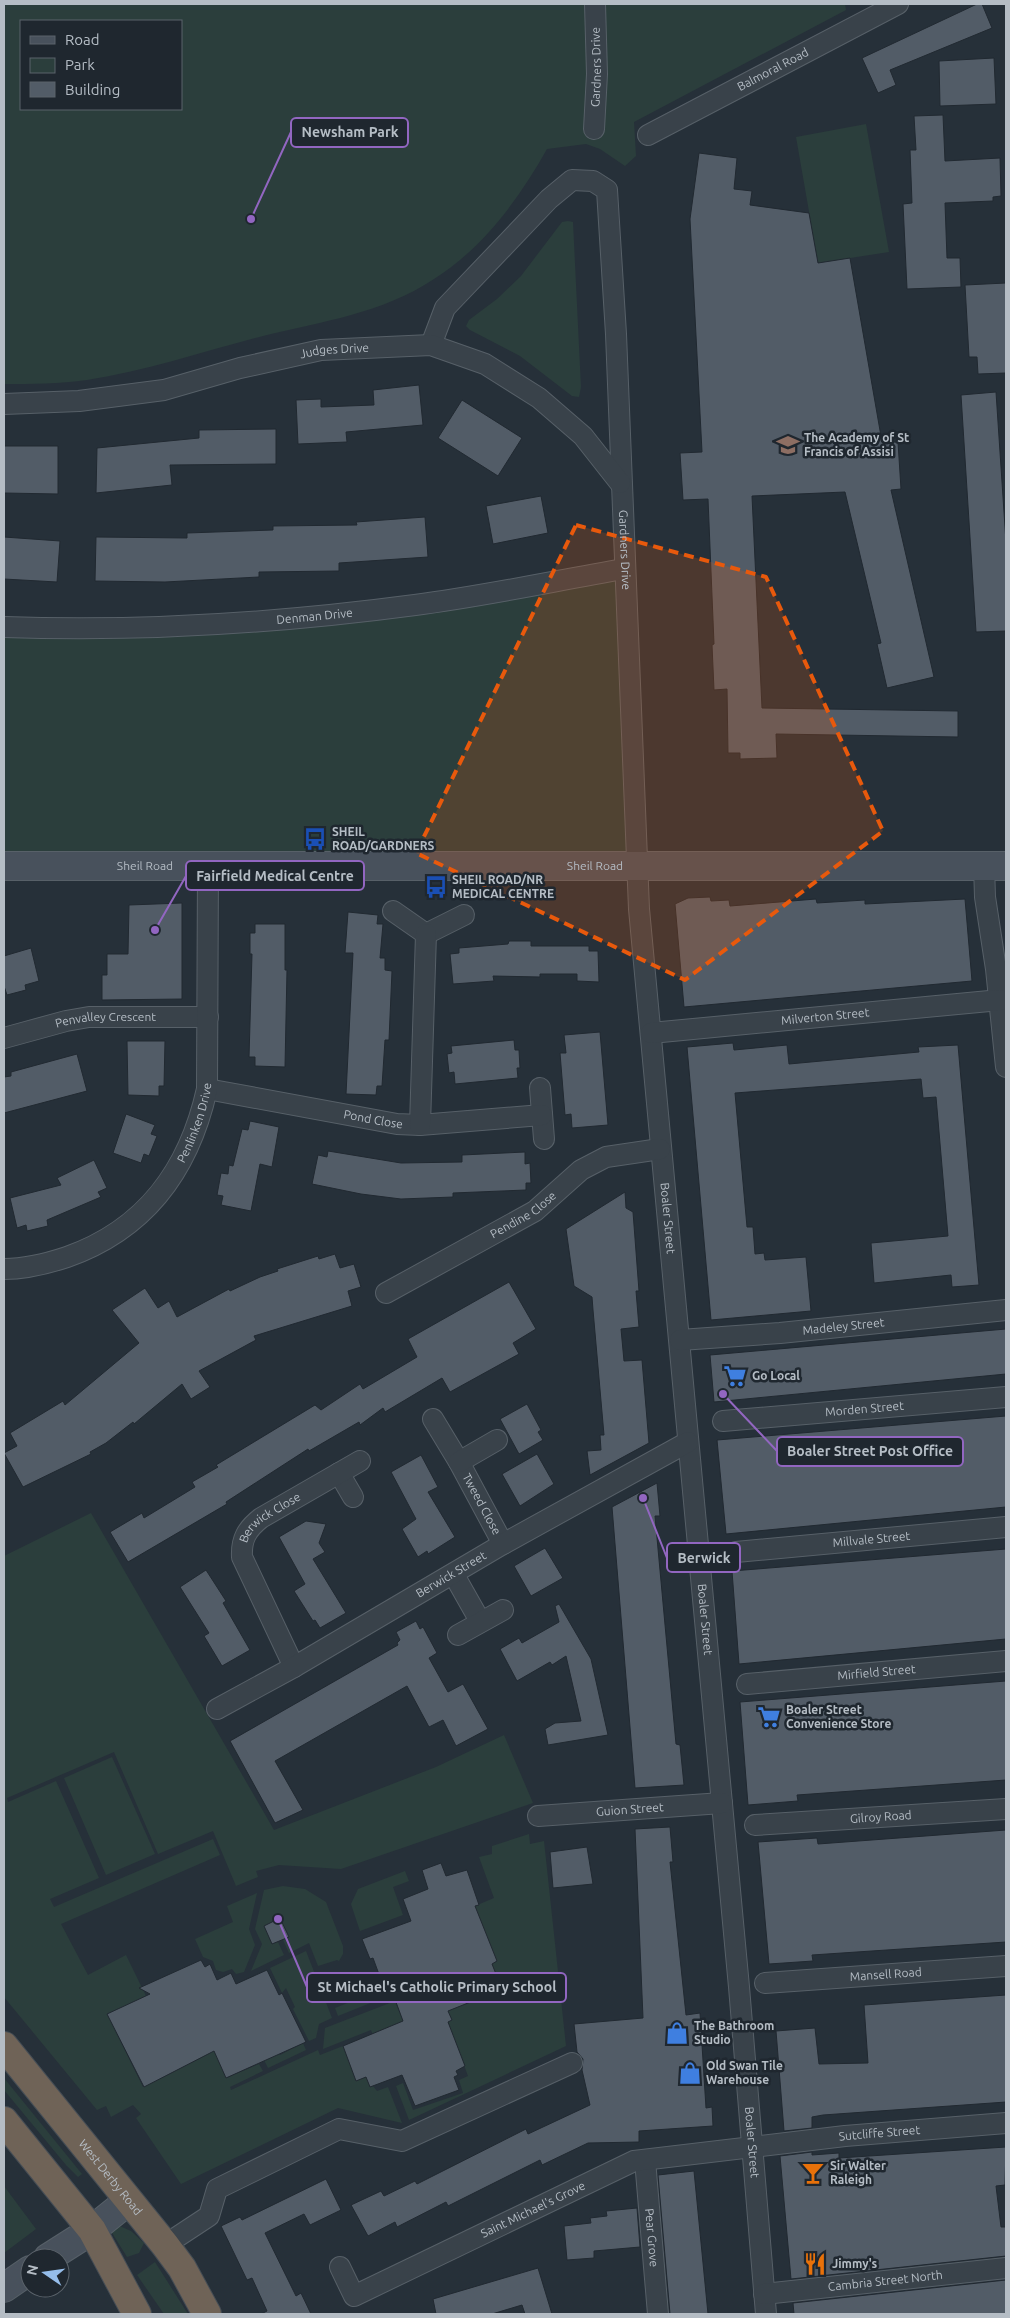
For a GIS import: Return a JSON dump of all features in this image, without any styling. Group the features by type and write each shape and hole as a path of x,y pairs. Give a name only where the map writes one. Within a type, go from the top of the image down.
{"highway":[{"name":"West Derby Road","path":"4,2046 165,2245 182,2268 207,2314"},
{"path":"4,2121 92,2230 137,2314"}],"main road":[{"name":"Sheil Road","path":"4,866 636,867 995,865"},
{"path":"64,2248 92,2230 128,2201"},
{"path":"4,2288 20,2277"}],"street":[{"name":"Gardners Drive","path":"594,129 597,74 595,4"},
{"name":"Balmoral Road","path":"648,135 867,11 898,4"},
{"name":"Gardners Drive","path":"431,345 445,308 549,199 572,180 593,182 606,190 611,232 636,867"},
{"name":"Judges Drive","path":"4,404 79,400 164,390 240,368 320,350 431,345 485,364 539,398 583,436 620,483"},
{"name":"Denman Drive","path":"4,627 59,629 180,627 236,623 416,605 624,570"},
{"path":"995,865 985,897 1000,1000 1006,1067"},
{"name":"Penlinken Drive","path":"4,1269 43,1265 87,1250 116,1234 145,1212 170,1179 191,1143 200,1118 207,1089 208,866"},
{"name":"Boaler Street","path":"636,867 660,1149 680,1340 754,2147 766,2314"},
{"path":"394,912 426,934"},
{"path":"426,934 464,915"},
{"path":"420,1125 426,934"},
{"name":"Milverton Street","path":"651,1033 1000,1000"},
{"name":"Penvalley Crescent","path":"4,1038 88,1017 208,1018"},
{"path":"540,1088 544,1139"},
{"name":"Pond Close","path":"207,1089 397,1124 420,1125 542,1115"},
{"name":"Pendine Close","path":"386,1293 535,1210 581,1170 606,1157 660,1149"},
{"name":"Madeley Street","path":"680,1340 788,1332 1006,1310"},
{"name":"Morden Street","path":"723,1421 1006,1397"},
{"name":"Tweed Close","path":"433,1419 459,1462 503,1544"},
{"name":"Tweed Close","path":"459,1462 497,1440"},
{"name":"Berwick Street","path":"217,1709 454,1575 503,1544 688,1442"},
{"name":"Berwick Close","path":"294,1667 242,1557 241,1544 253,1524 360,1461"},
{"path":"340,1473 353,1497"},
{"name":"Millvale Street","path":"736,1552 1006,1527"},
{"path":"454,1575 480,1622"},
{"path":"458,1635 503,1610"},
{"name":"Mirfield Street","path":"747,1684 1006,1661"},
{"name":"Guion Street","path":"538,1816 722,1802"},
{"name":"Gilroy Road","path":"755,1824 1006,1809"},
{"name":"Mansell Road","path":"765,1983 1006,1966"},
{"path":"165,2245 208,2216 217,2189 340,2129 402,2141 572,2063"},
{"name":"Sutcliffe Street","path":"754,2147 845,2136 1006,2124"},
{"name":"Saint Michael's Grove","path":"340,2267 354,2296 634,2161 754,2147"},
{"name":"Pear Grove","path":"644,2160 658,2314"},
{"name":"Cambria Street North","path":"764,2294 1006,2268"}],"highlighted area":[{"path":"576,525 766,577 883,831 685,980 416,853"}],"green space":[{"path":"4,4 845,4 846,10 634,122 636,156 625,166 600,149 586,144 547,149 512,204 468,253 434,279 393,301 329,321 263,336 131,371 77,381 4,384"},
{"path":"866,124 889,252 818,263 796,137"},
{"path":"562,222 573,222 581,387 579,397 572,396 520,356 470,330 466,326 469,320 497,299 521,276"},
{"path":"624,569 636,867 4,866 4,627 189,627"},
{"path":"91,1513 274,1830 436,1767 504,1735 533,1803 341,1869 279,1865 256,1871 258,1877 236,1886 213,1831 158,1854 114,1752 7,1798 8,1802 56,1781 99,1878 50,1899 54,1907 213,1839 220,1855 61,1924 88,1975 126,1955 146,1996 107,2014 143,2087 201,2058 224,2016 219,2062 226,2078 259,2064 263,2071 230,2087 231,2090 318,2050 320,2055 343,2046 356,2081 366,2077 370,2087 373,2086 377,2091 388,2087 402,2123 338,2108 181,2184 136,2118 141,2114 133,2105 111,2117 106,2106 97,2110 4,1997 4,1556"},
{"path":"112,1757 155,1854 106,1875 64,1778"},
{"path":"529,1834 530,1844 544,1841 566,2046 409,2120 396,2086 403,2083 413,2110 463,2093 459,2080 468,2076 448,2022 448,2011 477,1999 475,1995 500,1984 492,1964 497,1961 475,1906 494,1898 479,1857 492,1854 492,1846"},
{"path":"405,1871 409,1881 393,1887 403,1915 360,1931 351,1904 358,1889"},
{"path":"283,1886 305,1889 326,1902 343,1946 343,1954 339,1961 318,1966 309,1943 289,1953 283,1940 289,1937 280,1918 264,1926 272,1944 278,1942 284,1955 251,1971 262,1944 255,1929 264,1890"},
{"path":"257,1893 249,1929 255,1945 244,1972 236,1974 232,1969 223,1972 216,1970 213,1961 203,1957 195,1939 233,1922 227,1906"},
{"path":"306,1951 332,2018 319,2024 316,2038 309,2041 293,2009 295,2007 286,1988 282,1993 270,1968"},
{"path":"390,1986 393,1994 338,2016 335,2008"},
{"path":"395,2001 409,2036 378,2048 371,2030 323,2049 325,2028"},
{"path":"303,2043 306,2050 268,2068 263,2058 277,2051 280,2055"},
{"path":"4,2078 82,2174 78,2177 66,2165 4,2090"},
{"path":"4,2186 36,2229 4,2253"},
{"path":"115,2224 131,2231 144,2243 139,2253 127,2257 109,2228"},
{"path":"155,2262 188,2314 164,2314 137,2275"}],"building":[{"path":"977,4 982,4 992,28 890,70 896,85 878,93 862,58"},
{"path":"994,58 996,104 940,106 939,61"},
{"path":"943,115 945,161 1000,158 1001,196 993,197 993,201 945,203 947,258 960,258 961,287 907,289 903,204 912,203 910,150 916,150 914,116"},
{"path":"699,153 737,158 734,189 752,191 750,205 809,213 818,263 850,258 882,442 898,442 901,489 891,490 934,677 887,688 877,644 881,643 845,492 752,496 762,708 958,711 958,737 776,734 777,758 740,759 740,753 728,753 727,689 714,690 708,499 683,500 680,453 702,452 690,219"},
{"path":"1006,283 1006,373 978,374 977,357 969,357 965,285"},
{"path":"419,385 423,425 346,432 347,442 298,444 296,400 321,399 321,407 374,405 373,390"},
{"path":"996,392 1006,542 1006,631 976,632 961,395"},
{"path":"462,400 522,438 498,476 438,438"},
{"path":"276,429 276,464 170,465 172,485 96,493 97,448 199,438 199,430"},
{"path":"4,446 58,446 58,494 4,493"},
{"path":"541,496 548,533 493,544 486,506"},
{"path":"425,517 428,557 339,563 339,571 259,572 259,577 165,582 95,581 96,537 187,538 187,533 273,530 273,526 357,525 356,522"},
{"path":"4,537 60,541 57,582 4,579"},
{"path":"710,897 711,901 729,900 730,906 816,899 817,903 865,900 865,904 965,899 972,981 684,1007 675,904 688,898"},
{"path":"182,903 182,999 102,1000 102,975 107,975 107,954 128,954 129,905"},
{"path":"348,912 378,915 377,924 383,924 380,958 385,958 385,970 392,971 389,1040 385,1040 382,1086 377,1086 376,1095 346,1094 353,953 345,953"},
{"path":"255,924 285,924 285,970 287,970 285,1067 255,1066 255,1057 249,1057 252,954 250,954 250,933 255,933"},
{"path":"509,941 531,941 531,946 589,946 589,951 598,951 599,982 577,981 577,974 540,974 540,977 493,976 494,981 453,984 450,954 459,953 459,948 508,944"},
{"path":"31,948 39,981 25,985 26,990 7,995 4,986 4,956"},
{"path":"600,1032 608,1125 572,1128 571,1114 565,1115 560,1053 566,1053 564,1035"},
{"path":"514,1040 515,1050 519,1050 520,1068 517,1068 518,1078 455,1084 454,1072 449,1073 447,1054 452,1053 451,1046"},
{"path":"127,1041 165,1041 164,1086 159,1086 159,1096 128,1095"},
{"path":"733,1043 734,1050 787,1045 789,1064 919,1052 918,1047 958,1045 979,1285 952,1287 951,1275 874,1283 871,1243 948,1236 936,1097 923,1098 921,1079 735,1093 747,1227 753,1227 755,1254 764,1253 765,1260 806,1257 811,1311 711,1320 687,1047"},
{"path":"77,1054 87,1091 4,1113 4,1077 11,1076 11,1072"},
{"path":"126,1114 155,1125 151,1134 157,1136 149,1156 144,1154 141,1163 113,1153"},
{"path":"250,1121 279,1127 272,1167 260,1164 251,1211 221,1205 223,1196 217,1195 221,1173 228,1174 229,1165 233,1166 242,1129 248,1130"},
{"path":"328,1151 401,1163 462,1162 462,1155 525,1152 525,1164 530,1163 531,1183 526,1183 526,1190 453,1193 453,1197 401,1199 361,1194 312,1184 318,1155 327,1157"},
{"path":"94,1160 107,1188 98,1192 101,1197 47,1220 48,1226 27,1231 26,1225 17,1228 10,1198 61,1185 57,1178"},
{"path":"625,1192 626,1208 633,1212 639,1291 636,1291 639,1327 621,1329 624,1361 642,1360 649,1443 590,1475 587,1451 601,1450 600,1435 604,1435 592,1297 574,1286 566,1229"},
{"path":"335,1254 340,1268 354,1264 361,1287 348,1291 352,1306 254,1336 256,1340 199,1371 210,1387 191,1399 182,1384 134,1424 133,1422 106,1443 90,1452 91,1454 23,1487 4,1453 17,1446 10,1433 63,1401 65,1405 139,1343 112,1310 145,1288 158,1308 169,1301 177,1317 229,1289 230,1291 278,1271 277,1269 318,1256 319,1259"},
{"path":"509,1282 536,1329 513,1343 519,1354 450,1392 442,1378 385,1412 383,1408 360,1425 359,1422 309,1451 308,1449 226,1502 227,1504 128,1562 110,1532 142,1513 144,1518 195,1487 192,1482 218,1467 216,1465 315,1405 321,1410 360,1384 363,1389 417,1357 408,1339"},
{"path":"1006,1329 1006,1374 714,1402 710,1355"},
{"path":"527,1404 541,1430 538,1432 543,1440 519,1454 500,1419"},
{"path":"1006,1416 1006,1507 726,1534 717,1440"},
{"path":"537,1454 554,1484 520,1506 502,1474"},
{"path":"421,1455 438,1487 428,1492 455,1537 428,1554 427,1551 418,1557 402,1529 416,1519 391,1472"},
{"path":"657,1483 660,1516 655,1516 676,1744 680,1745 684,1785 635,1788 612,1507"},
{"path":"306,1521 326,1524 319,1543 325,1552 313,1559 346,1613 320,1628 315,1620 313,1621 294,1591 305,1584 279,1537"},
{"path":"545,1548 563,1578 531,1596 514,1566"},
{"path":"1006,1549 1006,1639 739,1664 732,1571"},
{"path":"206,1570 226,1601 223,1603 250,1650 222,1666 204,1636 209,1633 180,1587"},
{"path":"559,1604 591,1659 608,1735 548,1745 545,1729 555,1723 581,1721 566,1656 552,1665 550,1662 517,1681 500,1649 519,1638 522,1643 559,1622 555,1606"},
{"path":"416,1621 420,1629 423,1627 437,1653 429,1658 448,1692 463,1684 488,1729 456,1746 443,1720 429,1727 407,1686 275,1761 303,1810 275,1823 230,1741 398,1645 397,1643 400,1640 396,1632"},
{"path":"1006,1681 1006,1780 797,1795 798,1801 748,1805 740,1702"},
{"path":"670,1827 673,1862 670,1862 686,2015 700,2013 706,2108 712,2107 713,2126 639,2131 639,2142 588,2143 542,2165 540,2160 448,2206 446,2202 397,2227 395,2222 368,2236 351,2205 381,2191 384,2196 415,2181 417,2184 526,2129 528,2134 590,2105 582,2070 583,2059 577,2052 574,2024 643,2018 635,1829"},
{"path":"1006,1830 1006,1942 812,1955 813,1961 769,1964 758,1842 817,1838 818,1844"},
{"path":"587,1847 593,1884 553,1888 550,1852"},
{"path":"441,1863 446,1876 467,1870 479,1905 475,1906 497,1961 492,1964 500,1984 475,1995 478,1999 448,2011 452,2020 448,2022 465,2066 456,2071 458,2075 454,2077 459,2090 415,2106 402,2075 370,2087 366,2077 356,2081 343,2046 403,2021 390,1986 384,1988 373,1958 370,1959 362,1939 411,1921 403,1899 428,1889 422,1870"},
{"path":"280,1918 289,1937 272,1944 264,1926"},
{"path":"201,1960 205,1967 210,1964 217,1980 231,1973 236,1984 267,1970 279,1995 282,1993 306,2042 226,2078 214,2051 144,2087 107,2014 150,1994 139,1988"},
{"path":"1006,1995 1006,2102 823,2115 812,2117 812,2128 784,2131 776,2031 815,2028 819,2064 868,2063 864,2005"},
{"path":"1006,2147 1005,2185 996,2186 1001,2227 1006,2227 1006,2256 791,2279 780,2156 812,2152 812,2155 839,2153 839,2158"},
{"path":"694,2171 708,2314 670,2314 658,2175"},
{"path":"326,2179 341,2210 310,2225 304,2214 265,2233 296,2296 301,2293 311,2314 261,2314 267,2311 252,2278 247,2280 221,2226 240,2217 242,2220"},
{"path":"637,2208 640,2247 594,2251 594,2258 567,2260 564,2226 591,2223 590,2218 607,2216 606,2211"},
{"path":"538,2268 552,2314 525,2314 522,2305 492,2314 436,2314 433,2299"},
{"path":"1006,2280 1006,2314 794,2314 793,2303"}],"place":[{"name":"Newsham Park","path":"251,219"},
{"name":"The Academy of St Francis of Assisi","path":"788,445"},
{"name":"SHEIL ROAD/GARDNERS","path":"315,839"},
{"name":"SHEIL ROAD/NR MEDICAL CENTRE","path":"436,887"},
{"name":"Fairfield Medical Centre","path":"155,930"},
{"name":"Go Local","path":"735,1376"},
{"name":"Boaler Street Post Office","path":"723,1394"},
{"name":"Berwick","path":"643,1498"},
{"name":"Boaler Street Convenience Store","path":"769,1717"},
{"name":"St Michael's Catholic Primary School","path":"278,1919"},
{"name":"The Bathroom Studio","path":"677,2033"},
{"name":"Old Swan Tile Warehouse","path":"690,2073"},
{"name":"Sir Walter Raleigh","path":"813,2173"},
{"name":"Jimmy's","path":"815,2264"}]}
